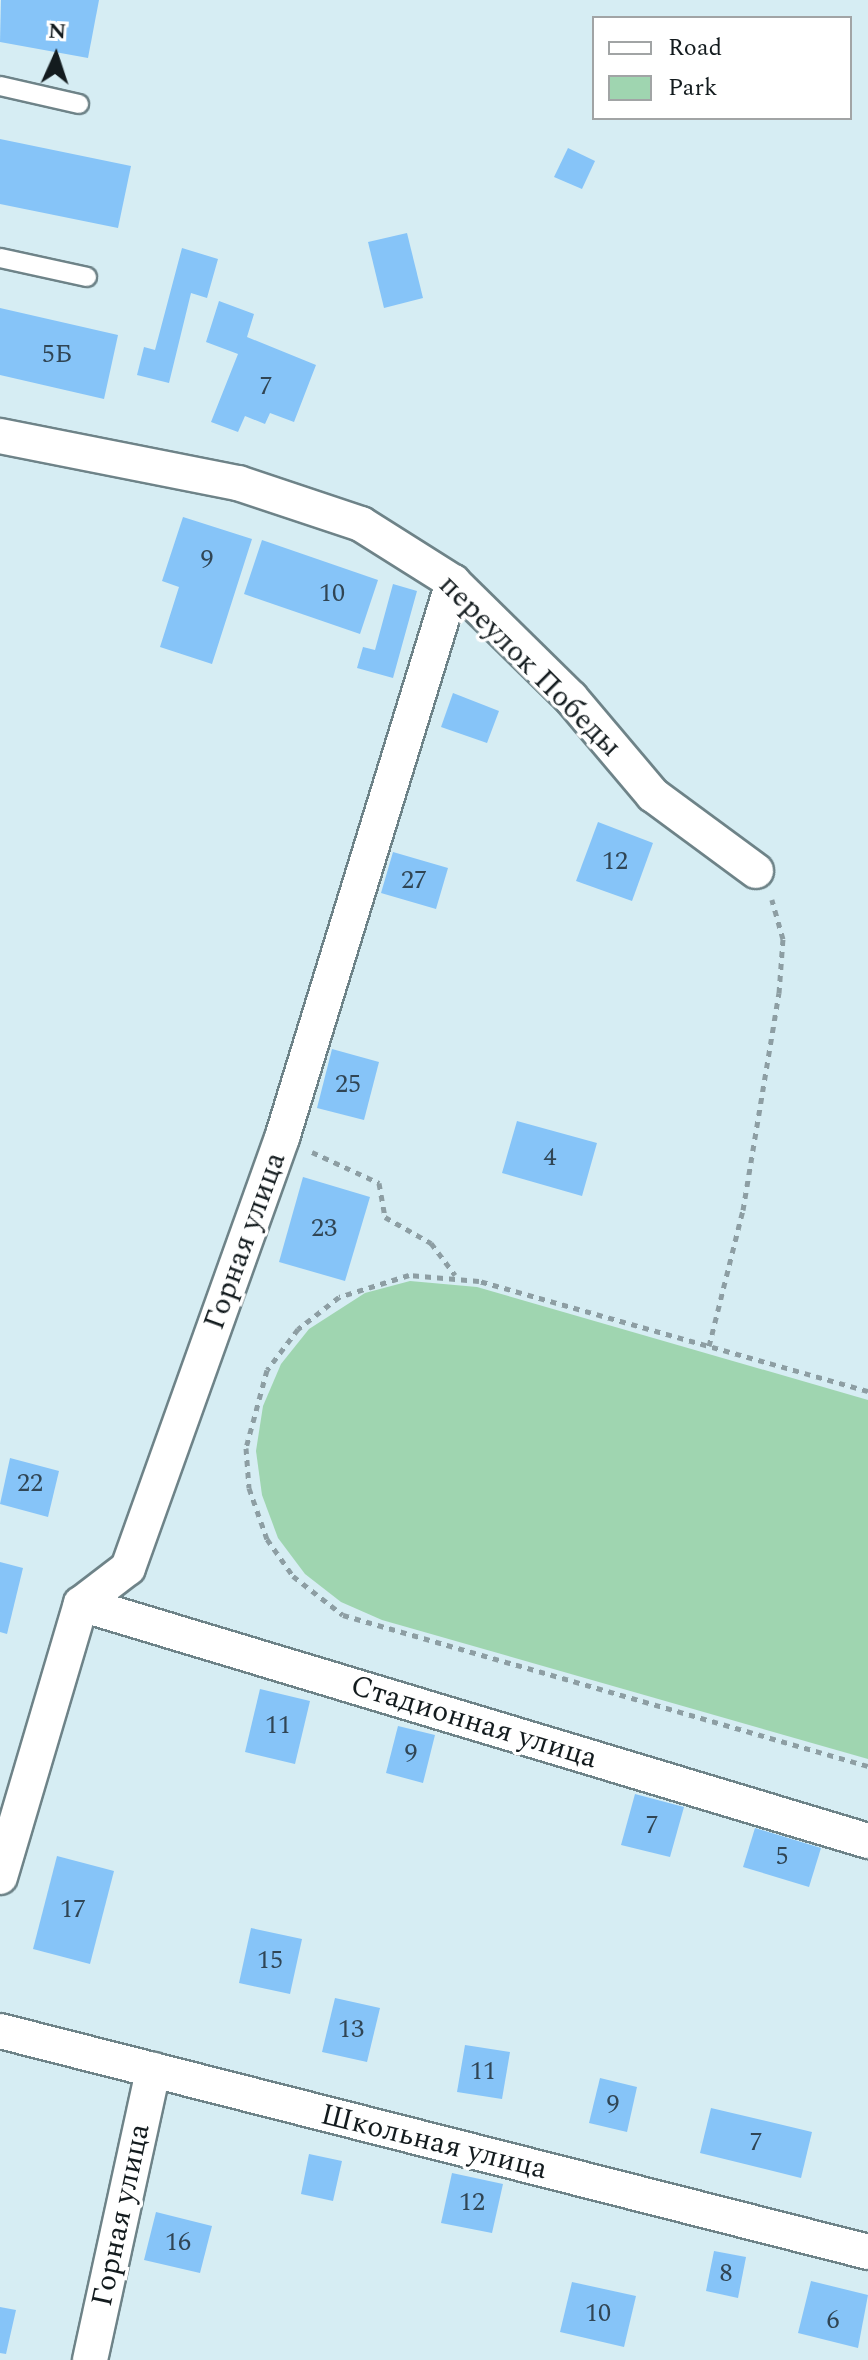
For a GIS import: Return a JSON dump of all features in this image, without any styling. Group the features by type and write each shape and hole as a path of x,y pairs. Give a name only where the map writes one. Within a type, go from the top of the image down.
{"street":[{"name":"переулок Победы","path":"0,436 141,461 316,505 361,524 453,582 571,698 653,795 756,871"},
{"name":"Горная улица","path":"81,1604 128,1568 282,1138 453,582"},
{"name":"Стадионная улица","path":"81,1604 868,1841"},
{"path":"0,1877 81,1604"},
{"name":"Школьная улица","path":"0,2031 868,2252"},
{"name":"Горная улица","path":"90,2360 153,2070"}],"lane":[{"path":"0,86 79,104"},
{"path":"0,258 87,277"}],"path":[{"path":"709,1346 743,1210 779,993 783,939 776,906 756,871"},
{"path":"282,1138 379,1183 385,1217 431,1243 456,1276"},
{"path":"868,1391 456,1276 386,1279 339,1297 298,1329 267,1370 249,1423 249,1488 267,1539 293,1576 343,1615 381,1630 868,1766"}],"green space":[{"path":"410,1281 477,1287 868,1400 868,1759 382,1620 341,1602 305,1574 278,1538 262,1495 256,1451 263,1406 281,1364 309,1329 365,1293"}],"building":[{"path":"1,0 99,0 88,58 0,42"},
{"path":"0,139 131,166 118,228 0,204"},
{"path":"568,148 595,161 582,189 554,177"},
{"path":"407,233 423,298 384,308 368,242"},
{"path":"182,248 218,259 207,298 191,293 169,383 137,375 144,347 155,350"},
{"path":"219,301 254,314 247,337 316,365 294,422 270,413 265,424 245,416 238,432 211,422 238,354 206,342"},
{"path":"0,308 118,335 104,399 0,375"},
{"path":"183,517 252,539 212,664 160,647 179,587 162,581"},
{"path":"262,540 378,580 360,634 244,594"},
{"path":"393,584 417,591 393,678 357,668 363,647 375,650"},
{"path":"453,693 499,711 487,743 441,727"},
{"path":"598,822 653,843 632,901 576,881"},
{"path":"393,852 448,868 436,909 381,893"},
{"path":"332,1049 379,1062 364,1120 317,1108"},
{"path":"517,1121 597,1143 582,1196 502,1173"},
{"path":"303,1177 370,1197 345,1281 279,1262"},
{"path":"10,1458 59,1471 48,1517 0,1504"},
{"path":"0,1562 23,1568 7,1634 0,1632"},
{"path":"260,1689 310,1701 295,1764 245,1752"},
{"path":"398,1726 435,1735 423,1783 386,1773"},
{"path":"635,1794 684,1807 670,1857 621,1845"},
{"path":"755,1828 821,1848 809,1887 743,1867"},
{"path":"57,1856 114,1871 90,1964 33,1949"},
{"path":"251,1928 302,1939 290,1994 239,1983"},
{"path":"335,1998 380,2008 367,2062 322,2052"},
{"path":"465,2045 510,2052 502,2099 457,2092"},
{"path":"600,2078 637,2087 627,2132 589,2123"},
{"path":"711,2108 812,2132 801,2178 700,2153"},
{"path":"309,2154 342,2161 333,2201 301,2194"},
{"path":"452,2173 503,2184 492,2233 441,2223"},
{"path":"156,2212 212,2226 200,2273 144,2260"},
{"path":"714,2251 746,2257 738,2298 706,2291"},
{"path":"811,2281 868,2295 858,2348 798,2333"},
{"path":"572,2282 636,2296 624,2347 560,2332"},
{"path":"0,2307 16,2310 6,2354 0,2353"}]}
